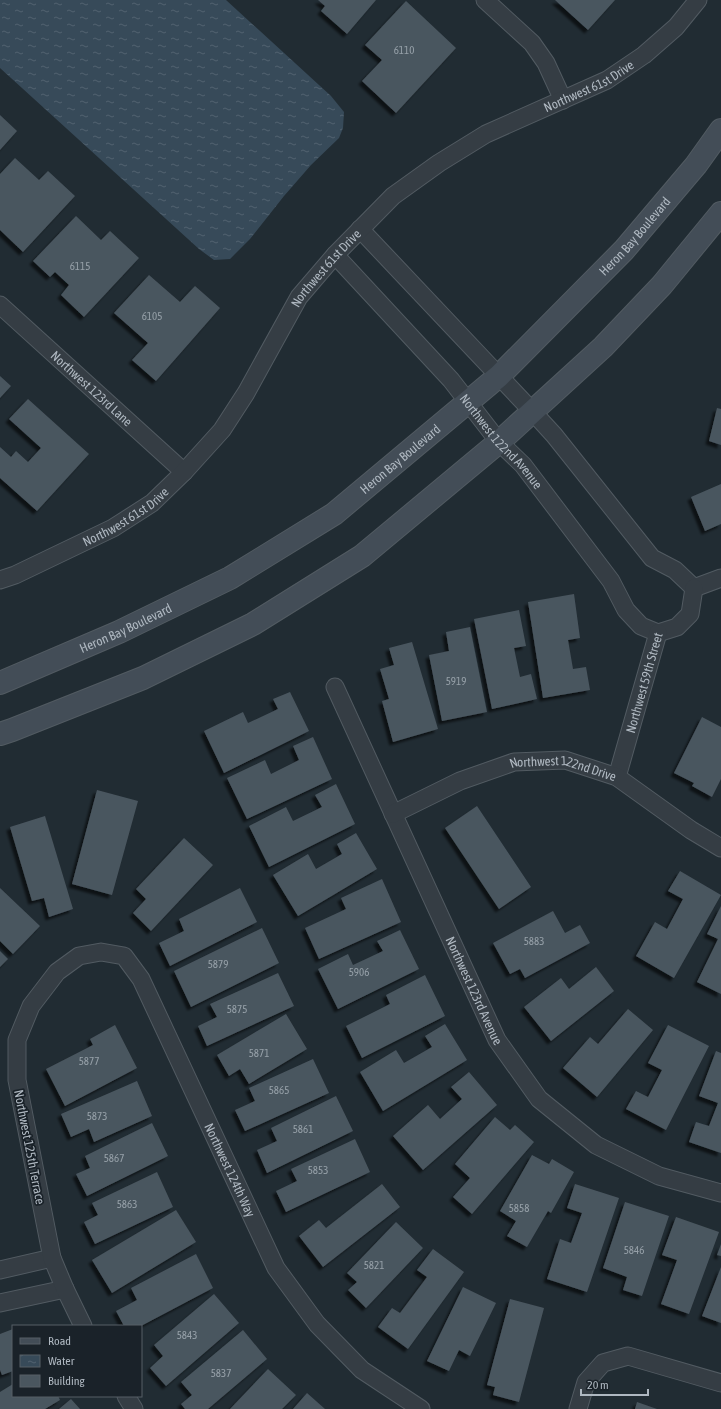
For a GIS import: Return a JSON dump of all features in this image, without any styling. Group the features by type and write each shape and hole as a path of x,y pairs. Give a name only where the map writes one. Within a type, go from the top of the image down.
{"street":[{"path":"485,0 532,43 546,63 563,100"},
{"name":"Northwest 61st Drive","path":"0,580 15,575 113,528 152,503 184,472 222,430 246,393 299,297 335,255 392,196 438,163 486,134 607,80 644,55 676,27 698,0"},
{"name":"Heron Bay Boulevard","path":"0,683 119,632 230,578 334,514 499,376 624,250 696,165 721,130"},
{"path":"0,734 142,678 253,624 362,556 499,442 603,347 662,285 721,213"},
{"path":"360,229 554,435 652,558 675,570 694,588 721,578"},
{"name":"Northwest 122nd Avenue","path":"335,255 451,380 499,442 523,465 611,581 626,610 641,626 658,633"},
{"name":"Northwest 123rd Lane","path":"0,305 184,472"},
{"name":"Northwest 59th Street","path":"616,777 658,633 677,627 690,614 694,588"},
{"name":"Northwest 123rd Avenue","path":"335,687 497,1040 539,1099 596,1145 659,1176 721,1193"},
{"name":"Northwest 122nd Drive","path":"393,814 460,781 514,762 565,760 616,777 691,830 721,848"},
{"name":"Northwest 124th Way","path":"57,972 79,956 101,952 124,956 141,978 276,1268 317,1324 362,1370 421,1409"},
{"name":"Northwest 125th Terrace","path":"57,972 30,1006 17,1040 17,1080 52,1258 83,1325"},
{"path":"0,1270 52,1258"},
{"path":"0,1303 65,1289"},
{"path":"578,1409 586,1382 603,1363 628,1356 721,1383"},
{"path":"127,1397 134,1409"}],"water":[{"path":"0,0 226,0 331,96 344,112 343,128 339,138 311,165 250,239 230,259 214,260 199,249 0,68"}],"building":[{"path":"318,0 376,0 347,34 321,11 325,6"},
{"path":"555,0 615,0 588,30"},
{"path":"406,1 456,48 396,113 362,81 382,60 365,45"},
{"path":"0,115 17,131 0,150"},
{"path":"15,158 39,180 48,171 75,196 23,252 0,230 0,174"},
{"path":"76,216 101,240 110,231 139,258 84,317 61,295 69,285 55,272 50,277 33,261"},
{"path":"149,275 180,302 195,286 220,308 156,381 132,360 148,343 114,313"},
{"path":"0,376 11,386 0,398"},
{"path":"28,399 89,454 37,511 0,478 0,447 11,457 16,451 28,462 41,448 9,419"},
{"path":"717,408 721,409 721,445 709,441"},
{"path":"721,484 721,524 705,531 691,497"},
{"path":"574,594 580,638 568,640 573,669 586,667 590,690 543,698 528,602"},
{"path":"519,610 526,646 514,648 520,677 531,674 537,699 492,709 474,619"},
{"path":"470,627 487,712 442,721 429,655 449,651 446,632"},
{"path":"412,642 438,729 393,742 382,701 389,699 380,669 394,665 389,648"},
{"path":"290,692 309,731 224,773 204,731 243,712 248,723 278,709 273,699"},
{"path":"702,717 721,727 721,779 712,797 692,786 694,783 674,773"},
{"path":"313,737 332,779 247,819 227,778 265,760 271,774 299,760 293,746"},
{"path":"336,784 355,824 269,867 249,826 286,807 293,821 322,807 315,795"},
{"path":"97,790 138,801 112,895 72,884"},
{"path":"477,806 531,887 499,909 445,828"},
{"path":"45,816 73,909 49,917 44,898 32,901 10,827"},
{"path":"356,833 377,869 298,916 273,875 308,854 316,869 342,854 337,844"},
{"path":"184,838 213,865 151,931 133,913 146,899 136,889"},
{"path":"680,871 721,895 674,978 636,956 655,922 667,929 683,899 668,891"},
{"path":"382,879 401,922 319,959 305,928 346,909 341,898"},
{"path":"0,888 40,926 13,954 0,941"},
{"path":"240,888 257,922 170,966 159,943 184,931 179,919"},
{"path":"721,906 721,994 697,982 718,939 707,934"},
{"path":"553,911 565,933 580,925 590,943 525,978 520,969 510,974 493,943"},
{"path":"262,928 279,963 191,1007 174,971"},
{"path":"400,930 419,969 338,1009 318,969 348,954 353,965 383,951 377,941"},
{"path":"0,951 8,959 0,967"},
{"path":"596,967 614,991 551,1041 524,1007 561,978 569,989"},
{"path":"278,973 294,1006 207,1046 198,1026 217,1017 210,1004"},
{"path":"425,975 445,1016 362,1058 346,1026 390,1004 386,995"},
{"path":"628,1009 653,1030 597,1097 563,1068 590,1037 598,1044"},
{"path":"286,1014 307,1049 249,1084 240,1069 229,1076 217,1055"},
{"path":"445,1024 467,1060 383,1111 360,1072 396,1050 404,1063 432,1047 425,1036"},
{"path":"115,1025 137,1068 65,1106 46,1069 93,1045 90,1039"},
{"path":"668,1025 709,1046 666,1130 626,1109 636,1091 648,1097 662,1070 648,1063"},
{"path":"716,1051 721,1053 721,1153 689,1142 696,1122 709,1126 718,1103 699,1096"},
{"path":"313,1059 329,1093 245,1131 235,1110 255,1101 249,1088"},
{"path":"469,1072 497,1105 423,1170 393,1136 428,1105 440,1119 462,1099 451,1087"},
{"path":"137,1081 152,1116 94,1142 89,1129 71,1137 61,1114"},
{"path":"336,1096 353,1131 267,1173 257,1150 277,1141 271,1128"},
{"path":"495,1117 510,1130 515,1125 534,1142 472,1214 453,1197 470,1178 455,1164"},
{"path":"152,1123 168,1156 87,1196 76,1174 90,1168 85,1156"},
{"path":"355,1139 370,1172 286,1212 276,1191 297,1181 291,1169"},
{"path":"532,1155 549,1164 552,1159 574,1172 551,1213 548,1211 527,1247 507,1236 516,1221 500,1211"},
{"path":"157,1172 173,1207 95,1244 84,1222 98,1215 92,1203"},
{"path":"382,1184 400,1207 323,1267 299,1236 319,1220 326,1228"},
{"path":"575,1184 619,1198 587,1292 547,1279 560,1239 571,1243 582,1213 567,1208"},
{"path":"625,1202 669,1216 642,1296 623,1290 627,1277 603,1268"},
{"path":"176,1210 196,1242 112,1293 92,1260"},
{"path":"676,1217 719,1232 689,1314 661,1304 677,1260 662,1255"},
{"path":"396,1222 423,1248 366,1308 348,1290 357,1282 347,1273"},
{"path":"721,1244 721,1256 717,1255"},
{"path":"433,1249 464,1272 408,1349 378,1327 392,1308 400,1313 427,1277 417,1270"},
{"path":"196,1254 213,1288 142,1325 123,1325 116,1311 137,1300 131,1288"},
{"path":"721,1267 721,1323 702,1316"},
{"path":"463,1287 496,1303 470,1356 459,1350 449,1371 427,1361"},
{"path":"214,1294 239,1323 166,1386 150,1368 163,1356 154,1345"},
{"path":"510,1299 544,1308 519,1402 493,1395 495,1387 487,1385"},
{"path":"12,1329 12,1371 2,1375 0,1370 0,1334"},
{"path":"243,1330 267,1359 208,1409 185,1409 181,1404 192,1395 181,1382"},
{"path":"268,1369 296,1395 282,1409 230,1409"},
{"path":"12,1385 12,1397 58,1397 60,1400 45,1409 0,1409 0,1392"},
{"path":"307,1393 325,1409 293,1409"},
{"path":"71,1399 80,1409 59,1409"},
{"path":"637,1402 657,1409 635,1409"}]}
